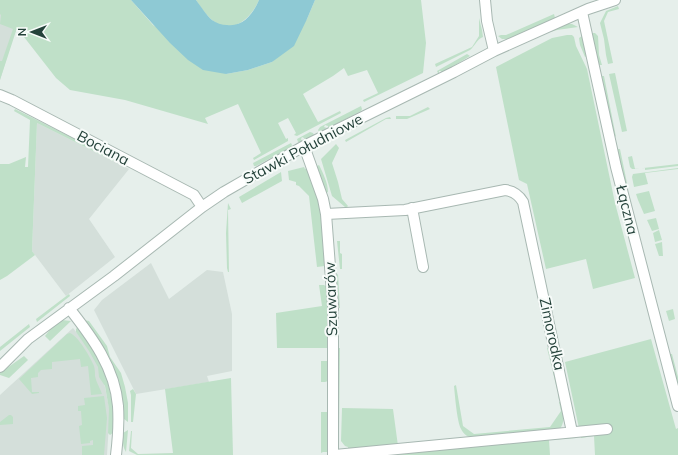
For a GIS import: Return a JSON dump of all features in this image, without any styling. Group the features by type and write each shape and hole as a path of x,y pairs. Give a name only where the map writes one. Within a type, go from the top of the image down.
{"street":[{"path":"485,0 487,21 494,51"},
{"name":"Stawki Południowe","path":"0,361 118,272 202,206 224,192 304,146 494,51 582,12 616,0"},
{"name":"Łączna","path":"582,12 616,167 678,406"},
{"name":"Bociana","path":"0,95 194,195 202,206"},
{"name":"Szuwarów","path":"304,146 320,189 326,214 333,306 334,455"},
{"name":"Zimorodka","path":"326,214 404,210 505,190 518,195 523,202 572,432"},
{"path":"412,208 423,267"},
{"path":"69,308 102,354 112,377 118,405 116,455"},
{"name":"Stawki Południowe","path":"0,367 19,346"},
{"path":"334,455 607,429"}],"shaded area":[{"path":"0,8 16,28 0,80"},
{"path":"37,123 129,169 89,219 115,257 66,296 32,251"},
{"path":"151,263 169,299 207,270 223,272 232,314 232,371 207,376 209,382 136,394 94,310 102,300"},
{"path":"73,328 90,350 99,367 105,387 109,408 107,455 0,455 0,395"}],"green space":[{"path":"0,0 131,0 153,25 226,74 248,70 272,62 307,19 315,0 421,0 426,43 423,73 364,102 363,100 378,93 367,70 348,76 344,68 303,94 318,122 340,111 341,113 297,136 294,135 296,133 288,118 278,123 286,139 288,138 288,141 254,160 253,158 261,153 238,104 205,118 208,124 125,100 70,90 56,78 17,28 0,80 0,61 2,61 13,29 0,24"},
{"path":"196,0 259,0 256,7 246,19 234,26 227,26 219,25 212,20"},
{"path":"618,6 619,9 608,12 604,21 613,63 608,64 600,23 606,11"},
{"path":"554,14 555,18 509,39 502,39 498,36 506,35"},
{"path":"479,18 483,37 479,39 470,50 436,67 435,64 472,47 479,36"},
{"path":"567,24 572,24 578,27 550,32"},
{"path":"592,33 595,33 598,36 599,55 602,65 599,65"},
{"path":"572,35 574,37 576,46 587,69 615,203 635,278 593,289 586,259 546,269 527,184 519,180 496,67 552,38"},
{"path":"582,36 587,56 585,57 579,38"},
{"path":"467,54 470,56 442,73 439,71 439,74 438,73 437,71"},
{"path":"615,73 627,131 622,132 609,74"},
{"path":"602,76 604,76 616,137 614,135"},
{"path":"361,106 361,111 328,128 328,126 325,125 324,127 327,128 319,132 318,130 320,127"},
{"path":"428,107 430,109 407,119 396,119 396,116 410,116"},
{"path":"15,109 115,159 113,161 37,123 32,251 35,255 0,280 0,164 9,164 26,157 25,167 28,167 30,120 14,111"},
{"path":"390,117 391,119 386,119 346,142 345,140 386,118"},
{"path":"310,132 314,135 305,140 302,137 302,141 298,142 297,139"},
{"path":"291,143 291,147 254,166 253,163"},
{"path":"336,144 339,148 332,163 342,199 348,206 347,207 332,196 321,159"},
{"path":"620,149 628,188 625,187 617,151"},
{"path":"632,156 635,169 630,167 628,157"},
{"path":"678,164 678,166 645,170 645,168 641,168"},
{"path":"319,165 327,185 328,192 326,193 317,166"},
{"path":"304,167 305,169 308,168 315,187 321,211 325,266 317,267 309,196 296,185 296,182 289,180 288,171"},
{"path":"678,168 645,173 648,184 634,187 632,177 633,174"},
{"path":"281,172 282,181 242,203 239,197"},
{"path":"649,191 655,211 644,214 636,194"},
{"path":"228,203 231,209 228,210 229,272 227,268 226,233"},
{"path":"656,218 659,229 652,231 647,220"},
{"path":"659,230 662,240 655,242 653,233"},
{"path":"337,241 340,241 342,269 340,269"},
{"path":"662,242 663,256 659,256 655,244"},
{"path":"338,274 340,308 338,308 335,276"},
{"path":"319,285 324,285 327,287 328,348 277,348 276,313 322,306"},
{"path":"69,294 70,296 37,322 36,319"},
{"path":"673,309 675,319 669,321 666,311"},
{"path":"62,320 71,321 50,341 45,336 54,325"},
{"path":"84,320 89,321 107,346 110,357 121,373 128,403 128,422 124,419 121,392 113,367 93,331"},
{"path":"29,324 30,327 0,351 0,347"},
{"path":"78,327 101,365 108,384 114,416 114,432 110,435 108,433 109,409 105,386 99,377 98,367 76,332"},
{"path":"70,333 84,348 90,358 94,366 96,380 102,394 91,395 88,366 81,367 80,359 52,362 52,369 41,370 38,373 38,377 31,378 32,392 39,392 32,394 19,379 67,334"},
{"path":"651,339 676,429 678,428 678,455 595,455 594,436 581,438 565,362"},
{"path":"549,347 558,388 557,389 547,348"},
{"path":"339,348 339,432 336,432 337,350"},
{"path":"672,354 678,377 678,386 670,355"},
{"path":"24,356 28,360 9,378 0,375 0,373"},
{"path":"321,361 328,361 328,381 325,382 321,382"},
{"path":"231,378 233,455 137,455 129,451 132,431 131,448 138,454 173,453 165,389"},
{"path":"456,385 463,426 474,434 550,427 561,411 558,395 560,395 563,409 563,423 558,431 474,438 470,437 463,433 461,429 456,408 454,386"},
{"path":"133,389 136,394 133,422 131,422 130,391"},
{"path":"104,396 107,418 104,455 82,455 82,446 93,445 93,440 90,441 90,443 81,444 79,426 82,425 81,411 78,411 78,406 85,405 84,398"},
{"path":"342,408 393,409 398,446 348,449 348,447 341,441"},
{"path":"321,412 328,412 328,452 321,453"},
{"path":"9,415 13,417 13,424 0,425 0,422"},
{"path":"128,430 126,452 123,445 123,433"},
{"path":"576,436 576,438 549,440 550,455 379,455"}],"water":[{"path":"131,0 196,0 212,20 225,25 233,25 243,22 254,10 259,0 315,0 294,46 272,62 248,70 226,74 203,70 188,60 170,43"}]}
